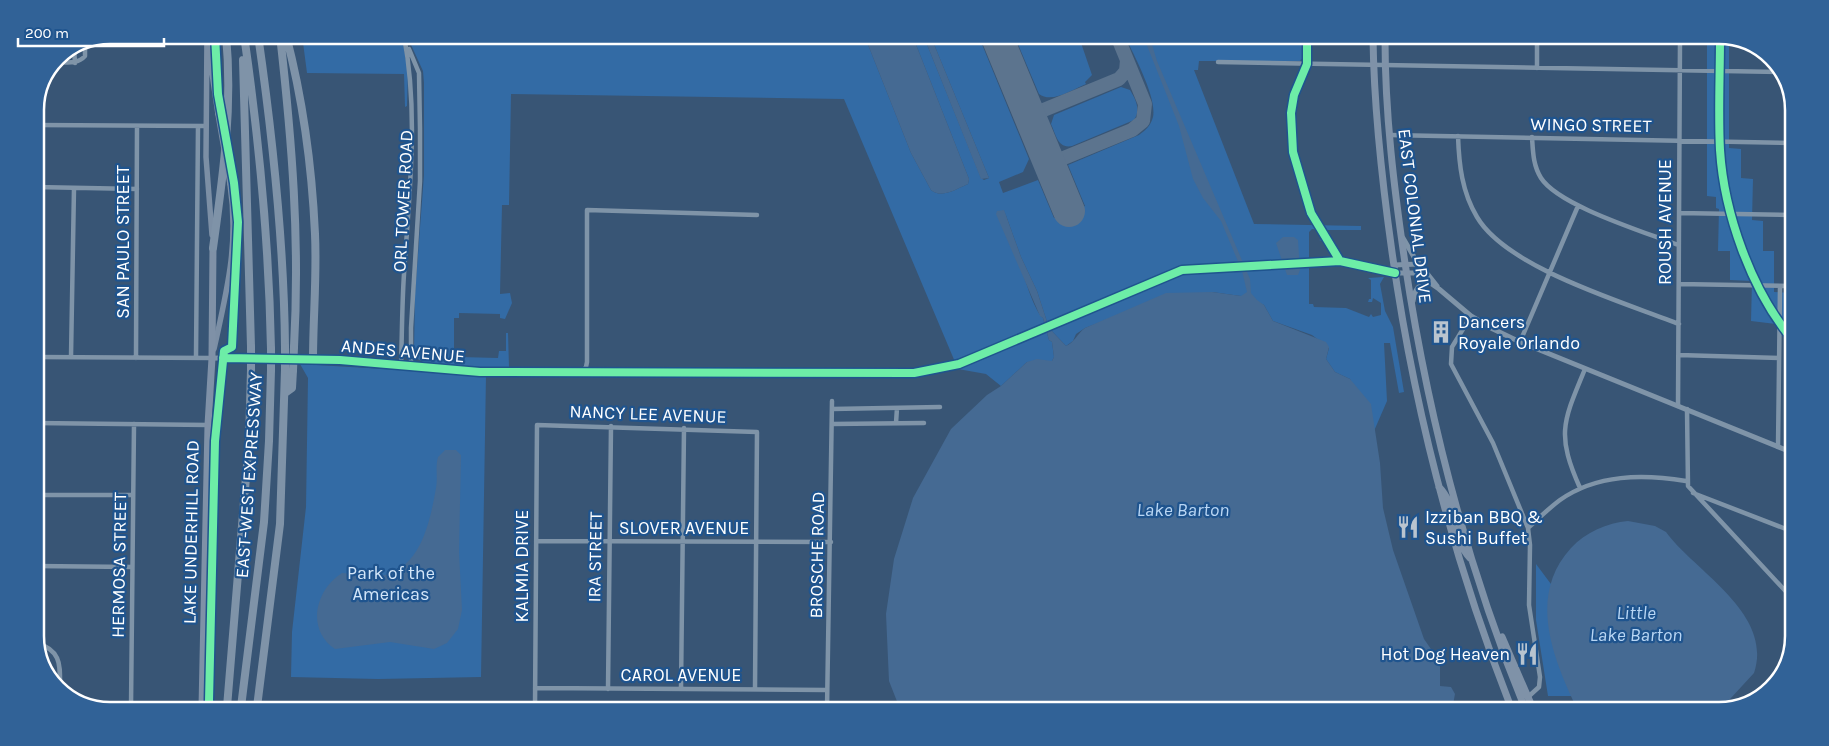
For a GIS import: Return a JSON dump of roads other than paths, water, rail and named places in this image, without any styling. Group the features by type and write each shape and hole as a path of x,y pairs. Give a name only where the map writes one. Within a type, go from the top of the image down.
{"highway":[{"path":"213,248 228,128 229,85 227,44"},
{"path":"227,702 244,512 251,370 244,44"},
{"name":"EAST-WEST EXPRESSWAY","path":"242,702 264,522 269,449 271,370 270,295 262,193 245,44"},
{"name":"EAST-WEST EXPRESSWAY","path":"257,702 280,524 285,393 292,388 285,347 280,231 269,116 259,44"},
{"path":"281,44 296,192 297,277 294,347 289,370"},
{"path":"288,44 297,76 313,205 316,258 314,360"},
{"name":"EAST COLONIAL DRIVE","path":"1373,44 1380,162 1409,362 1437,486 1471,598 1509,702"},
{"name":"EAST COLONIAL DRIVE","path":"1385,44 1388,135 1406,272 1428,395 1472,560 1523,702"},
{"path":"1431,461 1440,475 1450,483"},
{"path":"1437,486 1448,497 1464,549 1472,560"},
{"path":"1490,613 1511,654 1530,702"}],"main road":[{"name":"LAKE UNDERHILL ROAD","path":"202,702 208,425 212,358 213,248 206,126 207,44"},
{"name":"LAKE UNDERHILL ROAD","path":"211,44 212,73 234,219 234,250 212,358"}],"street":[{"name":"ORL TOWER ROAD","path":"401,365 412,112 410,72 405,44"},
{"name":"ORL TOWER ROAD","path":"406,44 418,73 420,113 418,221 412,285 411,366"},
{"path":"1307,44 1307,64"},
{"path":"1537,44 1537,68"},
{"name":"ROUSH AVENUE","path":"1678,406 1680,44"},
{"path":"64,62 75,63 85,56 85,49"},
{"path":"74,54 75,63"},
{"path":"1218,62 1773,72"},
{"path":"412,112 420,113"},
{"path":"44,125 206,126"},
{"name":"SAN PAULO STREET","path":"136,358 137,126"},
{"path":"196,358 198,126"},
{"name":"WINGO STREET","path":"1388,135 1785,143"},
{"path":"1458,136 1460,168 1465,192 1477,218 1492,236 1512,253 1549,272 1678,324"},
{"path":"1532,137 1534,165 1541,179 1551,190 1578,206 1678,245"},
{"path":"44,187 136,189"},
{"path":"71,356 74,188"},
{"path":"1520,342 1578,206"},
{"name":"ANDES AVENUE","path":"44,356 314,360 480,372 580,373 586,367 587,362 587,210 757,215"},
{"path":"1679,213 1785,215"},
{"path":"408,220 418,221"},
{"path":"1401,234 1439,289"},
{"path":"1394,265 1405,263 1420,264"},
{"path":"1395,273 1416,273 1439,289 1471,316 1520,342 1785,450"},
{"path":"1412,308 1415,291 1421,284 1428,282"},
{"path":"1679,284 1785,286"},
{"path":"1778,447 1780,286"},
{"path":"1471,316 1452,347 1451,364 1493,443 1528,528 1530,545 1529,605 1540,677 1539,687 1528,697"},
{"path":"1679,355 1779,358"},
{"path":"1580,488 1568,460 1564,428 1566,415 1586,369"},
{"name":"BROSCHE ROAD","path":"827,702 832,401"},
{"path":"832,409 940,407"},
{"path":"896,423 897,408"},
{"path":"1688,409 1686,481 1692,492 1785,591"},
{"path":"44,423 208,425"},
{"path":"832,424 924,423"},
{"name":"HERMOSA STREET","path":"131,702 134,424"},
{"name":"NANCY LEE AVENUE","path":"538,425 684,428 757,432 756,542"},
{"name":"KALMIA DRIVE","path":"535,702 538,425"},
{"name":"IRA STREET","path":"608,689 611,426"},
{"path":"681,689 684,428"},
{"path":"1528,528 1560,500 1580,488 1623,477 1646,476 1686,481"},
{"path":"1692,492 1785,529"},
{"path":"44,495 133,495"},
{"name":"SLOVER AVENUE","path":"536,540 609,542 831,542"},
{"path":"755,689 756,542"},
{"path":"44,566 132,567"},
{"path":"45,647 54,652 60,663 60,680"},
{"name":"CAROL AVENUE","path":"535,688 827,690"}],"water":[{"path":"868,44 916,44 969,179 968,184 944,193 935,193 931,190 911,153"},
{"path":"927,44 934,44 989,178 981,179"},
{"name":"Lake Barton","path":"1146,44 1152,44 1157,61 1250,279 1251,293 1264,305 1273,321 1326,342 1329,347 1326,359 1335,372 1350,379 1371,404 1380,463 1383,508 1393,550 1424,639 1440,662 1440,686 1451,687 1455,694 1454,702 897,702 889,681 886,614 894,559 913,498 951,429 987,395 1001,386 1027,362 1037,359 1052,361 1054,357 1052,342 1049,340 1043,318 1040,316 996,214 997,211 1004,210 1021,257 1037,291 1049,328 1066,346 1085,328 1166,293 1212,292 1241,296 1247,292 1242,271 1221,221 1203,198 1193,179 1179,126"},
{"path":"1283,237 1294,237 1298,240 1300,270 1298,275 1287,275 1276,243"},
{"path":"445,450 456,450 461,455 459,552 462,610 458,629 447,643 434,649 390,642 335,649 320,632 317,621 320,600 325,589 342,573 380,576 394,572 414,554 421,542 430,515 437,484 438,457"},
{"name":"Little Lake Barton","path":"1628,521 1655,526 1666,532 1728,595 1742,612 1753,631 1757,651 1754,673 1727,702 1574,702 1553,649 1547,607 1550,586 1558,567 1577,542 1597,529"}],"place":[{"name":"Dancers Royale Orlando","path":"1441,332"},
{"name":"Izziban BBQ & Sushi Buffet","path":"1408,527"},
{"name":"Hot Dog Heaven","path":"1527,654"}],"park label":[{"name":"Park of the Americas","path":"391,583"}]}
